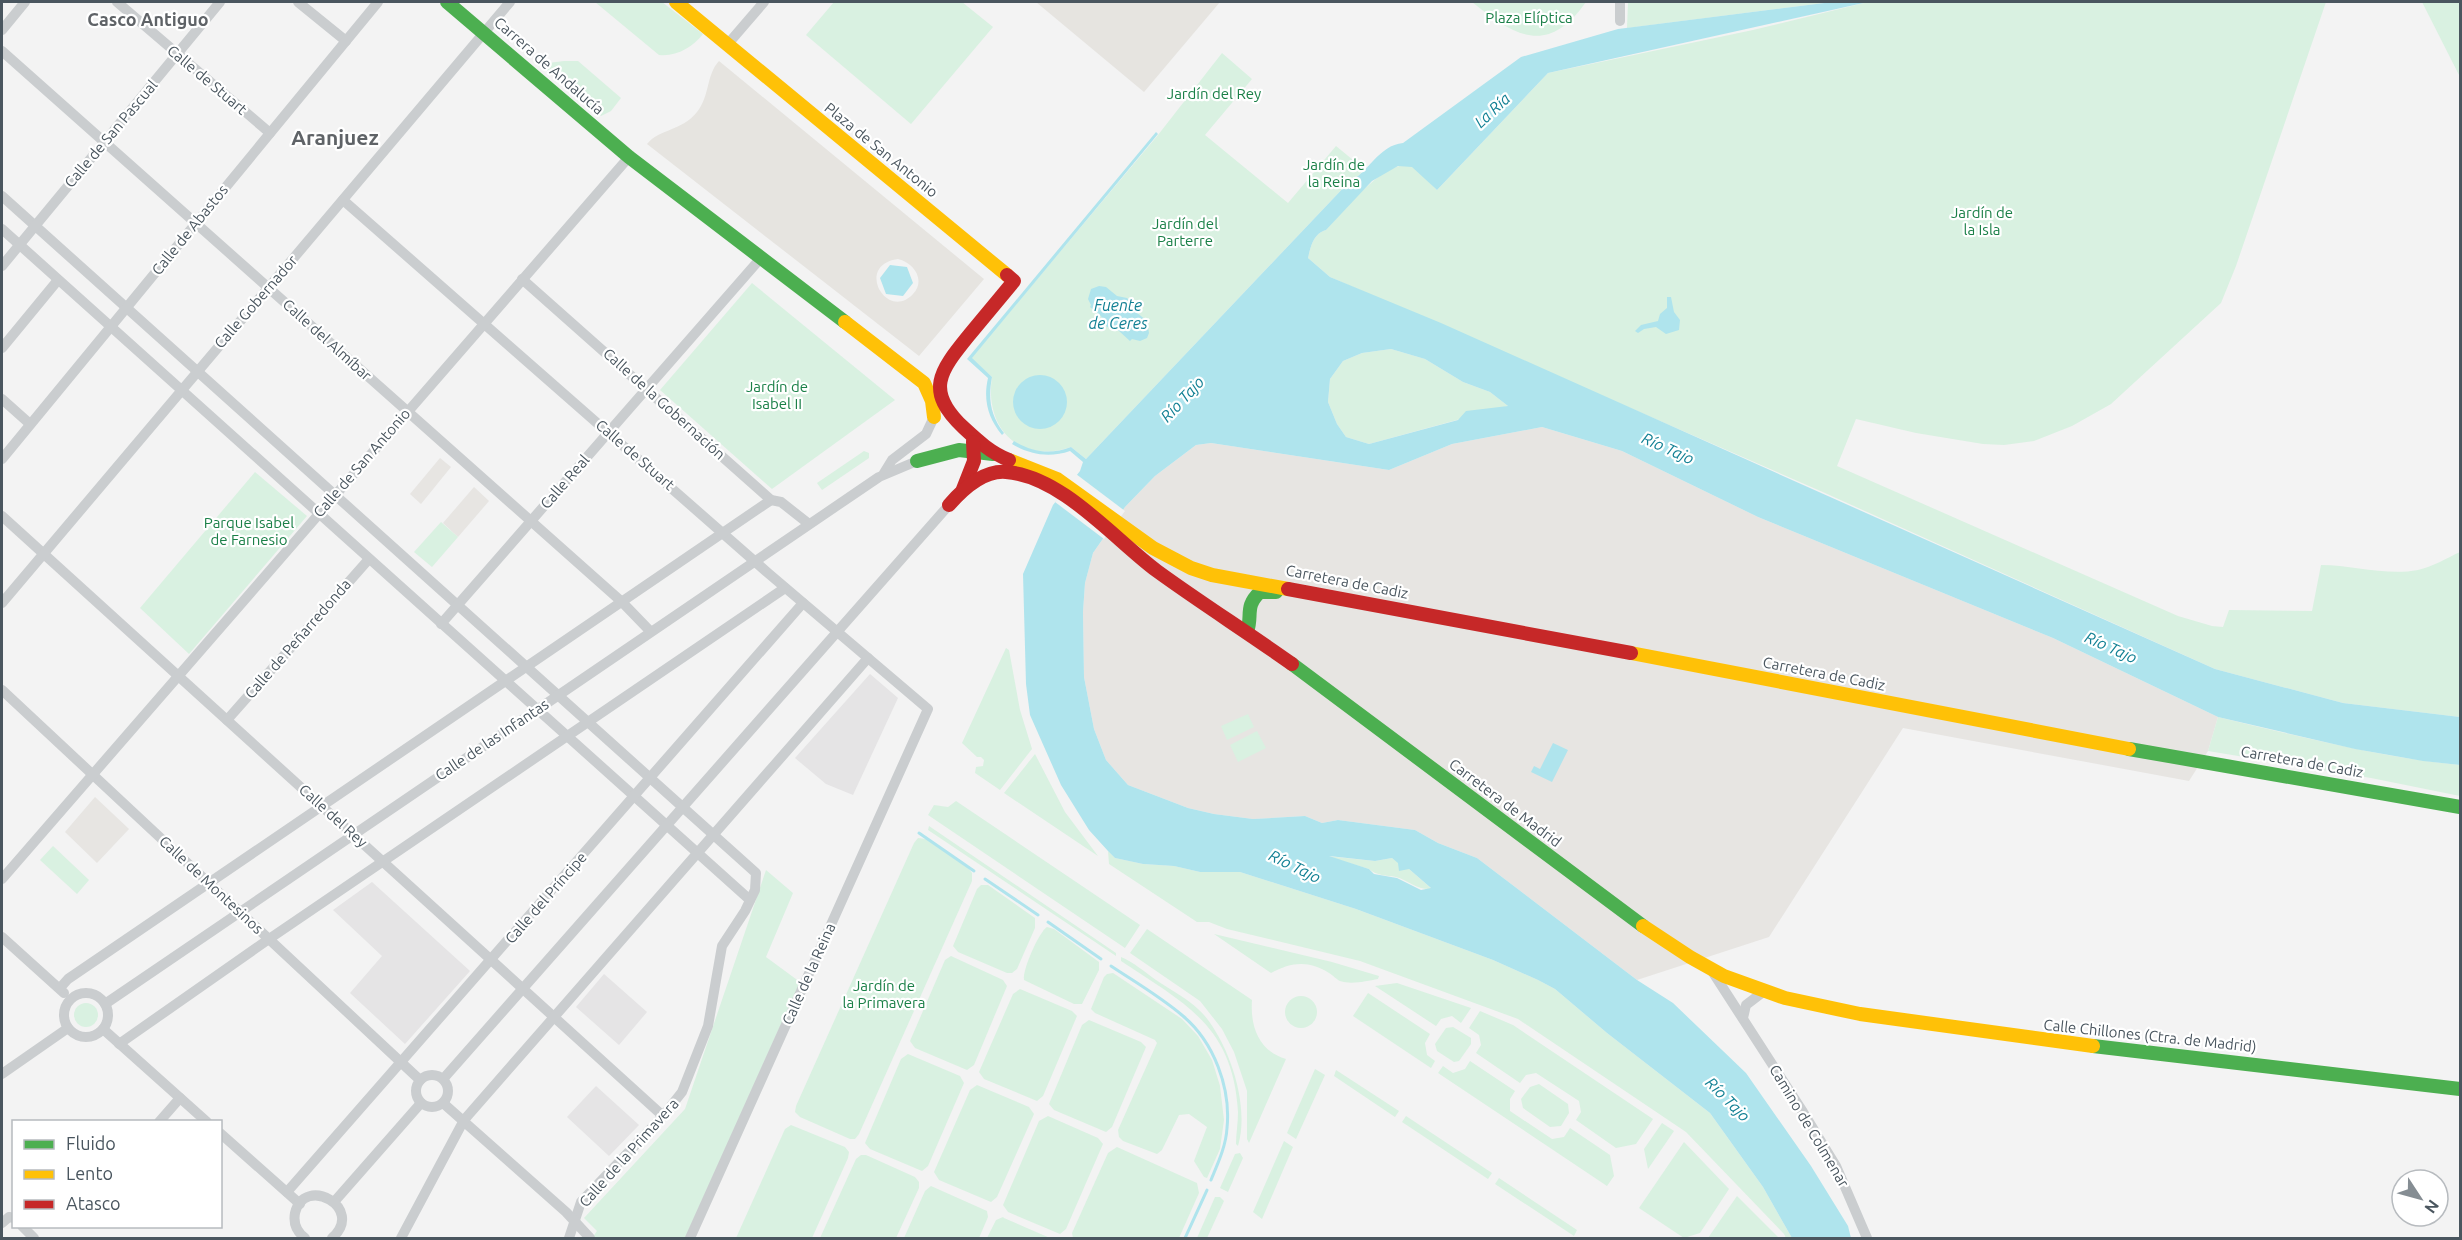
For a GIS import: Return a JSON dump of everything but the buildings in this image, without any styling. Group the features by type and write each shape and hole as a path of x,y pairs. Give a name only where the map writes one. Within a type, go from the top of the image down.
{"main road":[{"name":"Carrera de Andalucía","path":"447,2 629,157"},
{"name":"Plaza de San Antonio","path":"676,2 1014,281 946,363 931,390"},
{"path":"629,157 931,390 971,435 1001,457"},
{"path":"931,390 934,417"},
{"path":"949,505 963,489 971,470 975,451 971,435"},
{"path":"917,461 944,453 975,451 1043,471 1113,527"},
{"path":"963,489 984,477 1006,472 1064,490"},
{"name":"Carretera de Cadiz","path":"1113,527 1183,565 1212,575 1692,664 2055,736 2460,807"},
{"name":"Carretera de Madrid","path":"1113,527 1143,560 1247,632 1624,913 1712,970 1763,992 1837,1009"},
{"path":"1247,632 1250,627 1248,609 1254,597 1263,591 1283,592 1289,588"},
{"name":"Calle Chillones (Ctra. de Madrid)","path":"1837,1009 2030,1039 2460,1089"}],"street":[{"path":"2,30 26,2"},
{"name":"Calle de Stuart","path":"117,2 270,133"},
{"name":"Calle de San Pascual","path":"2,266 220,2"},
{"path":"298,2 346,41"},
{"name":"Calle de Abastos","path":"2,459 378,2"},
{"name":"Calle Gobernador","path":"2,603 510,2"},
{"path":"727,45 764,2"},
{"path":"1620,2 1620,21"},
{"name":"Calle del Almíbar","path":"2,51 622,602 650,631"},
{"name":"Calle de San Antonio","path":"2,879 629,157"},
{"path":"2,196 756,873 755,890 750,900 2,229"},
{"name":"Calle de Stuart","path":"343,200 785,588 928,709"},
{"name":"Calle Real","path":"441,624 760,259"},
{"name":"Calle de la Gobernación","path":"522,279 771,500 781,502 809,524"},
{"path":"2,348 58,280"},
{"path":"2,399 30,424"},
{"path":"881,475 892,460 926,434 934,417"},
{"path":"881,475 917,461"},
{"name":"Calle de las Infantas","path":"105,1004 881,475"},
{"path":"60,988 68,979 771,500"},
{"path":"444,1078 949,505"},
{"name":"Calle del Rey","path":"2,516 663,1116"},
{"name":"Calle de Peñarredonda","path":"227,720 369,559"},
{"path":"120,1044 269,939 785,588"},
{"name":"Calle del Príncipe","path":"286,1192 492,961 803,603"},
{"path":"402,1239 464,1120 868,658"},
{"name":"Calle de Montesinos","path":"2,690 420,1080"},
{"name":"Calle de la Reina","path":"690,1239 928,709"},
{"name":"Calle de la Primavera","path":"568,1239 581,1203 663,1116 682,1092 708,1026 722,946 750,900"},
{"path":"2,937 71,999"},
{"name":"Camino de Colmenar","path":"1712,970 1836,1166 1867,1239"},
{"path":"1743,1018 1746,1005 1763,992"},
{"path":"92,994 105,1004 108,1018 98,1034 85,1037 72,1033 68,1028 64,1010 71,999 78,995 92,994"},
{"path":"2,1074 68,1028"},
{"path":"103,1029 205,1120"},
{"path":"434,1074 444,1078 449,1088 447,1099 435,1107 421,1103 416,1094 420,1080 424,1076 434,1074"},
{"path":"161,1120 180,1098"},
{"path":"334,1202 421,1103"},
{"path":"443,1103 574,1220 599,1239"},
{"path":"222,1135 300,1204"},
{"path":"303,1238 295,1224 294,1216 300,1204 314,1196 328,1198 339,1207 342,1221 336,1237"},
{"path":"574,1220 590,1239"},
{"path":"23,1228 34,1239"}],"shaded area":[{"path":"1542,427 1622,451 1758,517 2053,638 2218,717 2208,751 2189,781 1903,728 1769,937 1637,980 1477,858 1438,843 1415,830 1338,820 1322,823 1305,816 1253,819 1214,814 1188,808 1128,785 1106,760 1094,729 1084,677 1085,583 1093,553 1125,507 1155,476 1196,445 1211,443 1389,470 1452,444"},
{"path":"440,458 451,467 421,504 410,494"},
{"path":"474,487 489,501 458,537 443,523"},
{"path":"870,674 898,698 853,795 826,784 795,758"},
{"path":"95,797 129,829 97,863 65,832"},
{"path":"372,882 470,971 405,1044 350,993 382,956 333,910"},
{"path":"604,974 647,1012 619,1045 576,1007"},
{"path":"596,1086 639,1125 609,1156 567,1117"}],"green space":[{"path":"595,2 662,2 703,34 684,50 659,55"},
{"path":"834,2 962,2 993,27 911,124 806,35"},
{"name":"Plaza Elíptica","path":"1472,2 1586,2 1572,19 1558,30 1545,35 1531,35 1517,32"},
{"path":"1628,2 1832,2 1627,28"},
{"name":"Jardín de la Isla","path":"1868,2 2326,2 2236,266 2221,303 2111,404 2072,426 2034,441 2004,445 1983,444 1916,433 1856,419 1837,466 2178,616 2212,626 2223,627 2229,610 2312,611 2321,565 2406,572 2429,567 2460,552 2460,717 2343,703 2215,669 1825,493 1330,277 1308,258 1313,241 1318,234 1326,230 1378,177 1391,169 1403,165 1413,167 1437,190 1548,73 1753,30"},
{"path":"2422,2 2460,2 2460,77"},
{"name":"Jardín del Parterre","path":"1222,53 1252,79 1205,135 1288,203 1336,146 1364,169 1356,179 1348,183 1086,459 1071,447 1053,451 1036,451 1021,446 1009,438 994,412 991,395 992,377 971,358 1158,135"},
{"path":"578,61 621,98 611,111 601,116 540,64"},
{"name":"Jardín de Isabel II","path":"752,283 895,400 772,489 660,390"},
{"path":"1391,349 1425,359 1463,382 1490,392 1508,406 1369,444 1346,437 1337,424 1328,402 1330,379 1343,361 1362,353"},
{"path":"864,451 869,453 869,458 822,490 817,483"},
{"name":"Parque Isabel de Farnesio","path":"255,472 307,516 189,654 140,608"},
{"path":"441,522 458,537 432,567 414,552"},
{"path":"1006,648 1009,650 1020,710 1032,749 1000,790 975,773 976,767 983,766 984,760 977,757 962,743"},
{"path":"1248,714 1254,727 1227,740 1221,726"},
{"path":"2218,717 2368,751 2460,765 2460,796 2371,778 2208,751"},
{"path":"1257,731 1266,748 1238,762 1230,745"},
{"path":"1035,754 1065,812 1098,856 1004,793"},
{"path":"956,801 1140,925 1125,948 928,815 934,805 948,807"},
{"path":"929,826 1116,953 1116,956 928,830"},
{"name":"Jardín de la Primavera","path":"918,838 926,839 968,868 972,873 972,881 859,1134 855,1139 850,1139 800,1117 795,1112 796,1106"},
{"path":"53,846 89,880 77,894 40,860"},
{"path":"1108,851 1115,858 1143,864 1174,866 1200,872 1240,872 1356,909 1493,960 1555,989 1607,1033 1710,1113 1763,1187 1792,1238 1786,1238 1686,1132 1518,1019 1360,961 1227,929 1209,922 1197,922 1109,864"},
{"path":"1326,856 1375,861 1392,858 1432,889 1422,888 1396,877 1378,874"},
{"path":"766,870 793,893 766,957 800,982 685,1238 592,1238 597,1231 584,1218 685,1109"},
{"path":"981,885 988,885 1035,918 1035,928 1017,969 1012,973 1007,973 958,952 953,946 977,889"},
{"path":"1047,927 1054,929 1099,962 1099,970 1082,1004 1074,1004 1024,980 1032,952"},
{"path":"1147,929 1252,1000 1253,1019 1258,1037 1269,1050 1286,1059 1249,1143 1247,1139 1247,1091 1234,1052 1222,1029 1200,1001 1130,953"},
{"path":"1214,934 1332,962 1379,976 1378,979 1369,981 1344,982 1322,969 1307,964 1293,965 1271,973"},
{"path":"951,956 1003,980 1007,986 974,1065 967,1070 915,1048 910,1041 945,960"},
{"path":"1121,957 1193,1005 1213,1028 1229,1060 1239,1095 1241,1130 1238,1146 1236,1144 1238,1112 1234,1082 1227,1058 1216,1037 1185,1005 1121,961"},
{"path":"1113,973 1182,1019 1198,1036 1212,1060 1220,1086 1224,1120 1220,1149 1207,1178 1194,1161 1207,1127 1189,1114 1179,1115 1162,1150 1157,1154 1123,1141 1119,1137 1118,1130 1157,1043 1091,1009 1104,977"},
{"path":"1397,983 1471,1008 1461,1023 1452,1016 1441,1019 1436,1026 1375,986"},
{"path":"1020,989 1072,1011 1077,1016 1043,1096 1037,1101 984,1079 979,1072 1013,994"},
{"path":"1368,993 1430,1034 1425,1043 1427,1055 1435,1061 1431,1068 1353,1016"},
{"path":"1301,996 1312,1001 1317,1012 1312,1023 1301,1028 1290,1023 1285,1012 1290,1001"},
{"path":"86,1003 94,1007 98,1015 94,1023 86,1027 78,1023 74,1015 78,1007"},
{"path":"1480,1011 1513,1025 1653,1119 1636,1144 1616,1148 1576,1120 1581,1112 1579,1101 1536,1073 1526,1075 1520,1083 1476,1053 1481,1045 1479,1035 1469,1028"},
{"path":"1089,1020 1141,1042 1146,1047 1112,1127 1106,1132 1054,1110 1049,1104 1082,1025"},
{"path":"1453,1027 1471,1038 1471,1044 1459,1061 1454,1062 1437,1051 1435,1044 1446,1028"},
{"path":"908,1054 960,1076 964,1083 928,1166 922,1171 870,1149 865,1143 901,1059"},
{"path":"1470,1061 1515,1091 1510,1099 1510,1111 1552,1139 1564,1137 1570,1128 1610,1155 1614,1176 1607,1186 1438,1073 1443,1066 1453,1073 1465,1069"},
{"path":"1315,1069 1325,1075 1296,1139 1287,1133"},
{"path":"1336,1070 1399,1111 1395,1117 1334,1076"},
{"path":"1539,1084 1568,1104 1569,1113 1561,1126 1550,1127 1523,1108 1521,1099 1530,1087"},
{"path":"977,1085 1029,1107 1034,1114 997,1197 991,1202 939,1180 934,1172 970,1090"},
{"path":"1048,1116 1098,1138 1103,1144 1066,1229 1060,1234 1008,1212 1003,1205 1039,1121"},
{"path":"1406,1116 1492,1173 1488,1179 1402,1122"},
{"path":"1662,1123 1674,1131 1648,1169 1644,1149"},
{"path":"791,1125 845,1147 849,1152 812,1238 736,1238 785,1129"},
{"path":"1284,1141 1293,1147 1262,1219 1253,1212"},
{"path":"1684,1142 1729,1189 1700,1233 1684,1238 1639,1208"},
{"path":"1117,1147 1197,1183 1199,1193 1179,1238 1073,1238 1072,1233 1108,1153"},
{"path":"1240,1153 1243,1158 1228,1192 1220,1188 1235,1154"},
{"path":"861,1155 866,1155 915,1177 919,1182 919,1188 896,1238 820,1238 856,1159"},
{"path":"1499,1178 1577,1230 1574,1236 1495,1184"},
{"path":"931,1186 987,1211 988,1217 979,1238 904,1238 925,1191"},
{"path":"1737,1196 1779,1238 1708,1238"},
{"path":"1215,1197 1220,1197 1224,1201 1207,1238 1197,1238"},
{"path":"1003,1217 1050,1238 987,1238 996,1220"}],"sand":[{"path":"1036,2 1220,2 1144,92"},
{"path":"719,61 984,279 919,356 647,144 658,135 685,123 697,112","holes":["898,259 904,261 916,273 917,289 903,301 894,301 885,297 879,289 878,271 885,263"]}],"water":[{"path":"1832,2 1868,2 1548,73 1437,190 1412,167 1398,166 1372,181 1326,230 1318,234 1313,241 1308,258 1330,277 1441,323 2215,669 2343,703 2460,717 2460,765 2355,749 2218,717 2053,638 1758,517 1622,451 1542,427 1452,444 1389,470 1211,443 1196,445 1155,476 1125,507 1093,553 1085,583 1084,677 1094,729 1106,760 1128,785 1188,808 1214,814 1253,819 1305,816 1322,823 1338,820 1415,830 1438,843 1477,858 1637,980 1673,1003 1746,1073 1811,1166 1848,1226 1851,1238 1792,1238 1763,1187 1710,1113 1607,1033 1555,989 1538,980 1493,960 1356,909 1240,872 1200,872 1115,858 1089,830 1061,785 1030,715 1026,684 1023,574 1053,505 1080,471 1083,462 1070,451 1055,454 1033,453 1012,444 1014,441 1028,448 1049,452 1071,447 1086,459 1348,183 1362,173 1380,154 1403,143 1521,57 1618,29","holes":["1391,349 1425,359 1463,382 1490,392 1508,406 1466,411 1458,420 1369,444 1346,437 1337,424 1328,402 1330,379 1343,361 1362,353","1329,856 1375,861 1392,858 1398,863 1399,871 1409,869 1431,888 1421,890 1397,878 1374,874 1369,869"]},
{"path":"1156,132 1158,134 972,358 992,377 991,406 1004,433 1002,435 993,422 988,408 986,394 988,378 967,359"},
{"path":"890,265 907,267 913,283 903,296 886,294 880,278"},
{"name":"Fuente de Ceres","path":"1099,286 1106,287 1117,296 1127,298 1132,303 1136,312 1147,321 1149,333 1147,338 1130,341 1119,331 1107,327 1101,316 1090,307 1088,299 1091,289"},
{"path":"1667,297 1671,297 1674,312 1680,320 1679,330 1666,334 1656,327 1644,329 1638,333 1635,331 1641,325 1658,321 1660,314 1667,308"},
{"path":"1040,375 1050,377 1059,383 1065,392 1067,402 1065,412 1059,421 1050,427 1040,429 1030,427 1021,421 1015,412 1013,402 1015,392 1021,383 1030,377"},
{"path":"1553,743 1568,750 1552,782 1531,772 1534,766 1540,769"}],"pier":[{"path":"1076,474 1125,511 1104,539 1055,502"}],"waterway":[{"path":"919,833 974,871"},
{"path":"985,879 1038,915"},
{"path":"1048,922 1101,959"},
{"path":"1111,966 1183,1016 1204,1039 1212,1052 1223,1082 1228,1113 1225,1141 1211,1180"},
{"path":"1185,1238 1207,1190"}],"traffic: fast":[{"path":"447,2 629,157 845,322"},
{"path":"917,461 959,450 993,454"},
{"path":"1247,632 1250,607 1255,597 1260,592 1276,592"},
{"path":"1292,664 1643,926"},
{"path":"2129,749 2460,807"},
{"path":"2093,1046 2460,1089"}],"traffic: slow":[{"path":"676,2 1007,275"},
{"path":"845,322 924,383 932,401 934,417"},
{"path":"1009,460 1057,479 1153,548 1191,568 1212,575 1288,589"},
{"path":"1631,653 2129,749"},
{"path":"1643,926 1724,976 1785,998 1860,1014 2093,1046"}],"traffic: jam":[{"path":"1007,275 1014,281 951,359 941,380 940,391 951,415 980,442 1009,460"},
{"path":"963,489 974,461 973,442"},
{"path":"949,505 974,482 998,472 1027,476 1047,485 1086,511 1157,571 1292,664"},
{"path":"1288,589 1631,653"}],"district":[{"name":"Casco Antiguo","path":"148,20"},
{"name":"Aranjuez","path":"335,138"}],"park label":[{"name":"Jardín del Rey","path":"1214,94"},
{"name":"Jardín de la Reina","path":"1334,174"}],"water label":[{"name":"La Ría","path":"1492,110"},
{"name":"Río Tajo","path":"1182,399"},
{"name":"Río Tajo","path":"1668,448"},
{"name":"Río Tajo","path":"2111,647"},
{"name":"Río Tajo","path":"1295,866"},
{"name":"Río Tajo","path":"1728,1099"}]}
